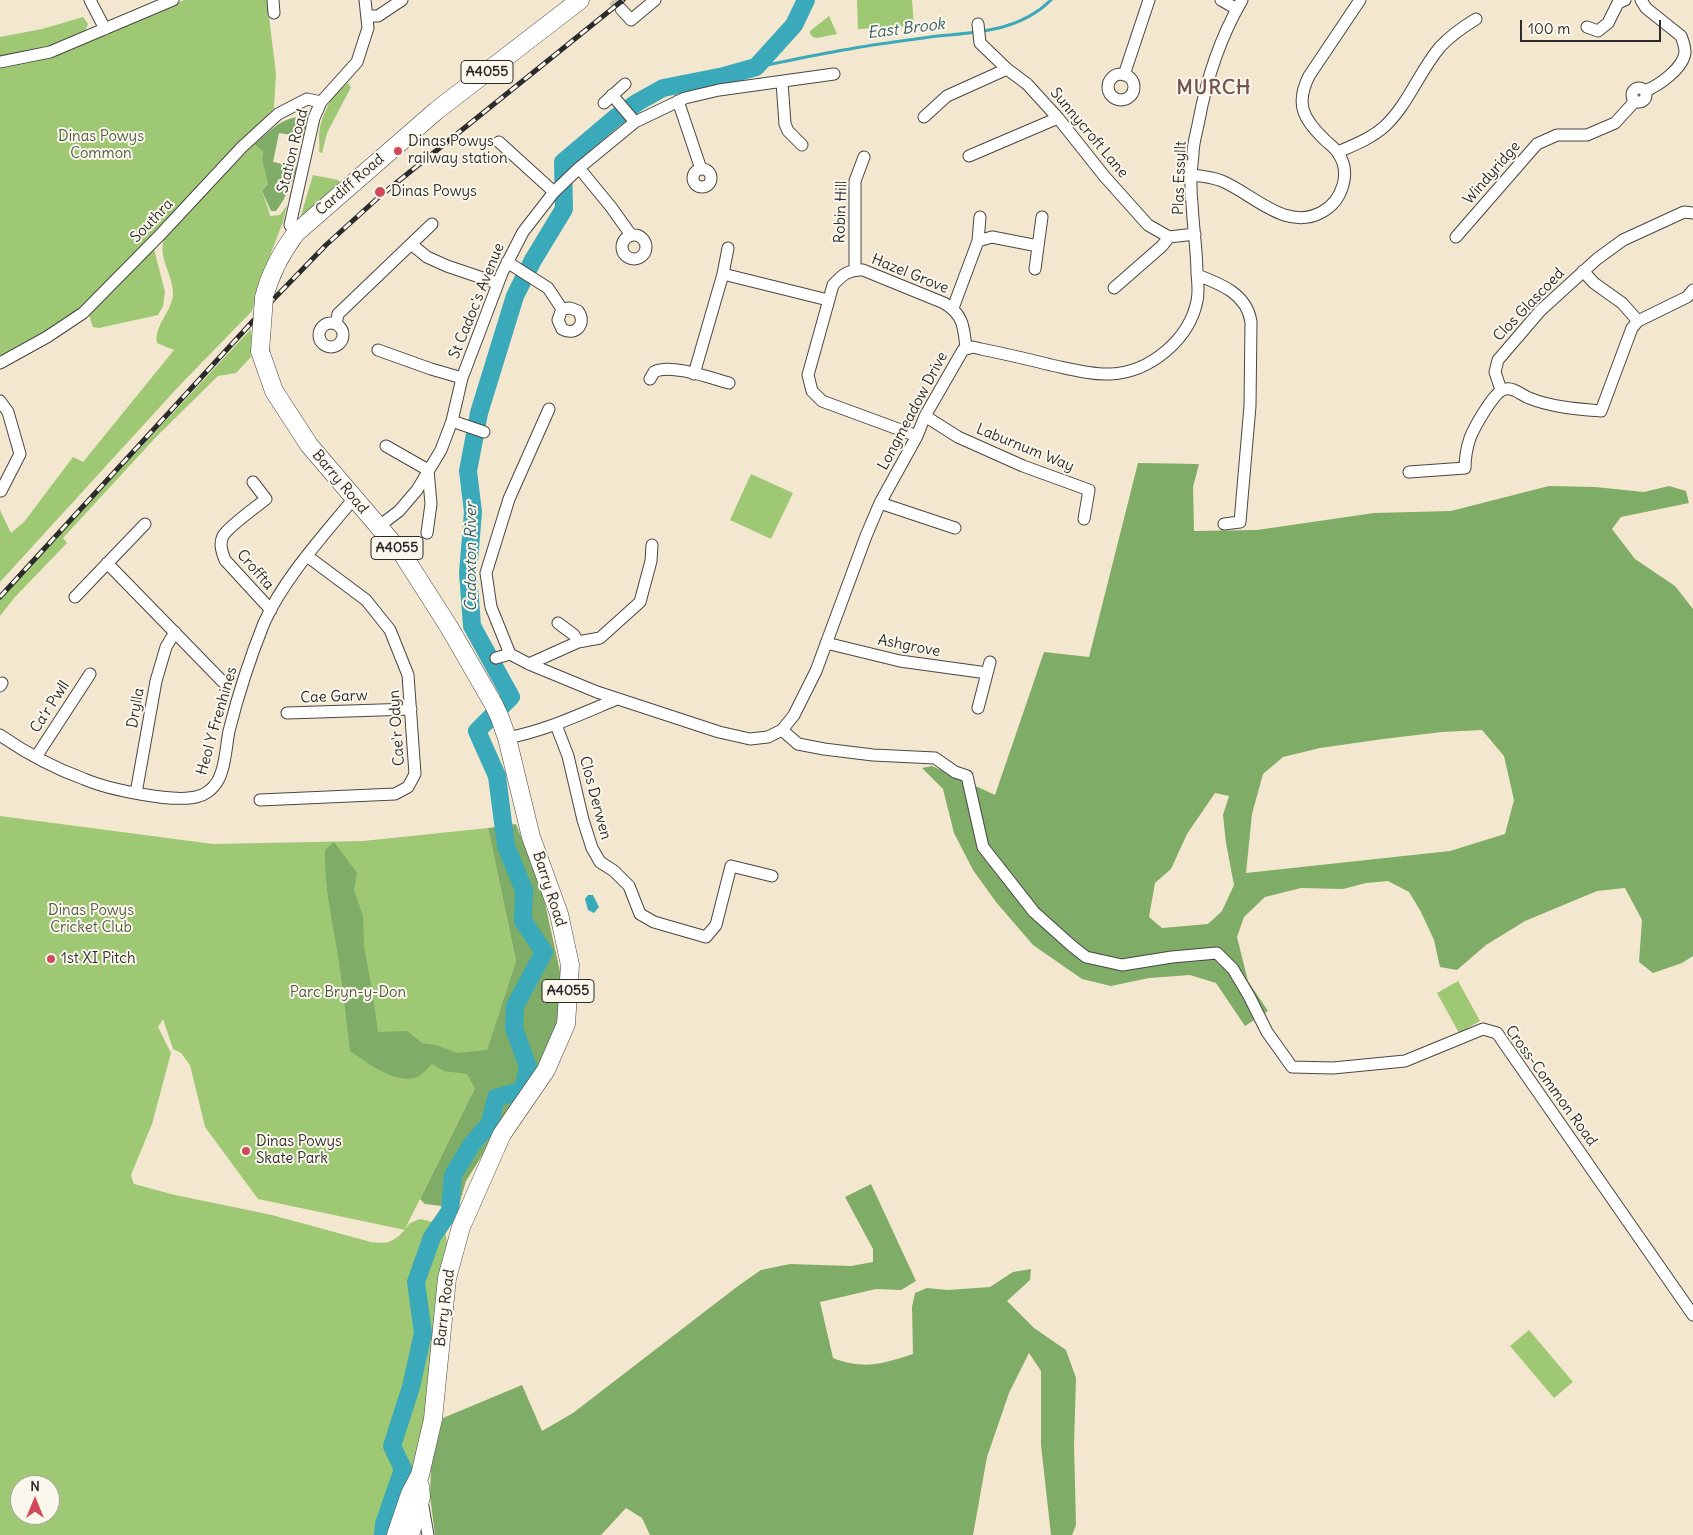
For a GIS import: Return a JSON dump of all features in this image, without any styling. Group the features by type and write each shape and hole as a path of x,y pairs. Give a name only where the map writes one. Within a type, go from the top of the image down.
{"main road":[{"name":"Cardiff Road","path":"260,351 264,298 267,284 284,250 296,233 436,111 580,0"},
{"name":"Barry Road","path":"260,351 274,391 309,445 404,556 449,627 497,711 506,738 531,837 559,914 570,965 566,1024 546,1070 502,1134 461,1227 447,1278 433,1419 420,1475 420,1497 412,1533"},
{"name":"Barry Road","path":"412,1533 410,1494 420,1475"}],"street":[{"path":"90,0 105,28"},
{"path":"0,62 50,52 173,0"},
{"path":"273,0 274,13"},
{"name":"Station Road","path":"296,233 290,225 291,218 314,118 321,102 358,62 368,28 365,0"},
{"path":"368,16 378,16 402,0"},
{"path":"621,8 631,20 656,0"},
{"path":"1124,75 1149,0"},
{"path":"1221,0 1239,4"},
{"path":"1192,175 1221,180 1277,213 1300,219 1310,218 1328,209 1334,203 1343,188 1344,167 1338,152 1308,123 1302,97 1309,76 1360,0"},
{"path":"1586,27 1598,31 1608,23 1618,3 1625,0"},
{"name":"Windyridge","path":"1456,237 1536,144 1557,136 1587,135 1615,122 1635,101 1643,101 1646,96 1645,91 1655,87 1672,73 1685,53 1681,36 1646,8 1641,0"},
{"name":"Plas Essyllt","path":"1198,275 1191,201 1193,152 1205,88 1219,45 1239,4"},
{"path":"1338,152 1364,140 1383,128 1403,105 1440,48 1453,34 1476,19"},
{"name":"Sunnycroft Lane","path":"978,24 980,43 1027,84 1148,225 1169,238"},
{"path":"924,117 947,96 1007,68"},
{"name":"St Cadoc's Avenue","path":"378,527 399,511 417,490 441,450 452,421 462,378 498,283 523,232 554,192 629,114 678,101 703,92 834,74"},
{"path":"782,82 785,124 802,145"},
{"path":"625,84 608,99 629,114"},
{"name":"Southra","path":"0,363 48,337 83,313 159,236 242,147 278,114 307,99 321,102"},
{"path":"678,101 701,169"},
{"path":"969,156 1058,118"},
{"path":"499,142 554,192"},
{"name":"Robin Hill","path":"855,270 855,181 864,157"},
{"path":"579,168 611,207 631,236"},
{"name":"Clos Glascoed","path":"1501,390 1495,372 1498,360 1540,311 1583,271 1623,240 1684,212 1693,213"},
{"path":"953,308 978,241 980,217"},
{"path":"1035,269 1042,217"},
{"path":"336,324 338,314 432,224"},
{"path":"1114,288 1169,238 1195,234"},
{"path":"978,241 992,237 1038,246"},
{"path":"411,244 427,257 447,266 498,283"},
{"path":"694,374 723,274 728,248"},
{"path":"507,262 548,288 562,310"},
{"name":"Hazel Grove","path":"917,436 822,401 812,391 808,375 833,285 840,276 855,270 863,270 944,303 953,308 961,319 964,326 966,348"},
{"name":"Clos Glascoed","path":"1583,271 1594,283 1622,303 1638,321"},
{"path":"723,274 828,300"},
{"path":"1198,275 1239,296 1249,310 1251,322 1250,406 1240,522 1224,524"},
{"name":"Longmeadow Drive","path":"782,730 794,716 816,671 880,503 917,436 925,416 966,348 981,348 1094,373 1112,374 1136,368 1161,356 1178,338 1194,313 1198,300 1198,275"},
{"path":"1409,472 1465,468 1470,438 1487,408 1501,390 1510,389 1528,398 1550,404 1601,411 1627,339 1638,321 1687,296 1693,290"},
{"path":"378,350 431,370 462,378"},
{"path":"650,379 654,372 661,369 694,374 729,383"},
{"path":"0,401 8,412 20,454 1,491"},
{"path":"549,410 508,499 486,573 491,607 510,654 529,664 597,692 736,737 760,738 782,730"},
{"name":"Laburnum Way","path":"925,416 958,437 1023,466 1089,490 1084,519"},
{"path":"452,421 484,432"},
{"path":"386,446 428,470 430,504 427,533"},
{"name":"Croffta","path":"253,482 266,499 225,534 221,542 221,552 225,560 271,610"},
{"name":"Heol Y Frenhines","path":"0,735 36,757 85,780 136,793 189,798 200,796 215,785 220,774 229,731 248,666 271,610 307,556 355,498"},
{"path":"880,503 955,528"},
{"path":"75,597 145,524"},
{"path":"529,664 578,642 600,638 640,602 651,561 652,545"},
{"name":"Cae'r Odyn","path":"260,800 386,796 404,790 413,780 415,774 408,671 390,630 366,600 307,556"},
{"path":"107,563 223,682"},
{"path":"558,623 574,635 578,642"},
{"name":"Drylla","path":"136,793 156,681 166,647 176,632"},
{"name":"Ashgrove","path":"826,643 900,661 988,667 978,708"},
{"path":"496,658 510,654"},
{"name":"Ca'r Pwll","path":"36,757 90,674"},
{"path":"506,738 524,735 556,725 617,699"},
{"name":"Cae Garw","path":"287,713 412,709"},
{"name":"Clos Derwen","path":"556,725 568,756 583,820 592,848 600,862 614,871 629,886 640,914 654,922 706,937 716,925 731,866 772,876"},
{"name":"Cross-Common Road","path":"782,730 798,744 824,750 935,758 955,772 966,776 983,847 1034,912 1072,946 1086,957 1122,965 1172,957 1217,953 1233,970 1249,996 1267,1032 1292,1067 1333,1068 1405,1061 1483,1028 1497,1033 1693,1315"}],"green space":[{"name":"Dinas Powys Common","path":"184,0 267,0 276,74 274,108 125,266 74,316 0,356 0,66 50,57 108,34"},
{"path":"857,0 912,0 914,26 858,29"},
{"path":"829,16 837,34 813,37 810,31"},
{"path":"83,17 88,24 84,34 43,50 22,54 0,55 0,37 42,29"},
{"path":"348,83 351,87 327,133 322,153 319,152 319,136 324,113 337,92"},
{"path":"298,117 308,117 304,137 279,133 273,162 297,167 283,201 276,211 271,211 262,191 268,184 262,160 263,152 255,144 280,123"},
{"path":"255,143 263,152 262,160 268,184 262,191 270,216 280,215 287,205 283,222 264,271 252,311 180,385 0,582 0,510 11,533 24,522 73,457 83,462 174,350 157,343 158,330 173,295 171,280 164,259 163,244 165,236"},
{"path":"313,175 338,180 340,183 303,216 301,215"},
{"path":"154,249 165,292 163,306 158,315 99,328 93,327 89,315"},
{"path":"251,329 253,352 251,357 236,373 218,376 157,436 63,538 67,543 15,597 0,616 0,599"},
{"path":"1138,463 1199,464 1193,487 1194,531 1257,530 1374,513 1451,511 1549,486 1595,487 1644,492 1669,486 1686,491 1689,503 1621,517 1612,529 1635,559 1675,586 1693,609 1693,956 1682,963 1653,973 1639,962 1642,920 1625,888 1597,891 1525,921 1486,945 1457,970 1440,967 1434,940 1409,892 1388,881 1366,883 1343,889 1301,888 1265,897 1244,917 1237,937 1248,981 1268,1011 1245,1026 1216,983 1190,975 1149,978 1111,986 1082,979 1033,945 996,902 973,870 954,833 943,789 922,768 932,766 995,795 1044,652 1089,657","holes":["1482,730 1504,756 1514,800 1505,834 1450,851 1246,873 1252,814 1263,774 1283,757 1320,748 1383,739 1442,732","1215,793 1229,796 1223,815 1234,885 1222,911 1208,924 1162,928 1149,917 1155,883 1171,869 1187,834"]},
{"path":"751,474 793,493 771,539 730,520"},
{"path":"0,816 213,844 363,841 488,828 516,961 475,1088 405,1229 410,1223 420,1219 437,1223 445,1230 447,1242 427,1420 393,1535 0,1535","holes":["163,1019 173,1049 181,1053 190,1065 205,1127 258,1199 405,1230 390,1242 371,1242 272,1215 175,1195 134,1184 131,1175 152,1124 171,1053 158,1027"]},
{"name":"Parc Bryn-y-Don","path":"516,824 542,890 563,985 552,1050 466,1181 458,1208 425,1204 420,1199 475,1088 467,1074 444,1071 432,1064 417,1077 409,1079 400,1078 382,1071 350,1051 340,968 327,889 325,850 334,842 357,873 354,890 363,916 364,946 378,1032 407,1031 422,1043 436,1045 457,1053 487,1050 516,961 488,828"},
{"path":"1458,981 1480,1021 1459,1033 1437,993"},
{"path":"871,1184 916,1281 901,1290 876,1289 820,1302 833,1358 864,1365 892,1361 913,1354 912,1307 915,1293 927,1288 948,1290 990,1287 1013,1272 1031,1269 1030,1280 1007,1301 1034,1328 1066,1350 1076,1378 1074,1444 1076,1525 1072,1535 1051,1535 1041,1445 1041,1371 1029,1353 1009,1393 987,1457 973,1535 650,1535 642,1518 626,1508 601,1535 435,1535 430,1496 431,1467 443,1418 522,1385 542,1431 573,1413 761,1270 790,1264 851,1266 873,1262 873,1249 845,1197"},
{"path":"1529,1330 1573,1382 1554,1398 1510,1346"}],"water":[{"path":"588,895 593,895 599,907 594,913 588,910 585,899"}],"waterway":[{"name":"Cadoxton River","path":"383,1535 384,1524 403,1469 392,1446 411,1387 423,1333 416,1282 432,1237 450,1211 453,1175 472,1144 490,1123 496,1098 523,1090 528,1067 514,1028 515,1006 544,952 523,921 524,890 506,846 497,776 477,731 511,697 472,626 468,573 473,512 468,471 479,413 515,296 533,260 564,209 563,162 615,118 663,88 724,76 756,67 794,25 806,0"},
{"name":"East Brook","path":"756,67 870,46 994,29 1024,19 1038,11 1051,0"}],"tunnel":[{"path":"613,0 621,9"}],"railway":[{"path":"0,597 264,309 326,245 380,196 623,0"}],"place":[{"name":"Dinas Powys railway station","path":"398,151"},
{"name":"Dinas Powys","path":"380,192"},
{"name":"1st XI Pitch","path":"51,959"},
{"name":"Dinas Powys Skate Park","path":"246,1151"}],"district":[{"name":"MURCH","path":"1214,88"}],"park label":[{"name":"Dinas Powys Cricket Club","path":"91,920"}]}
